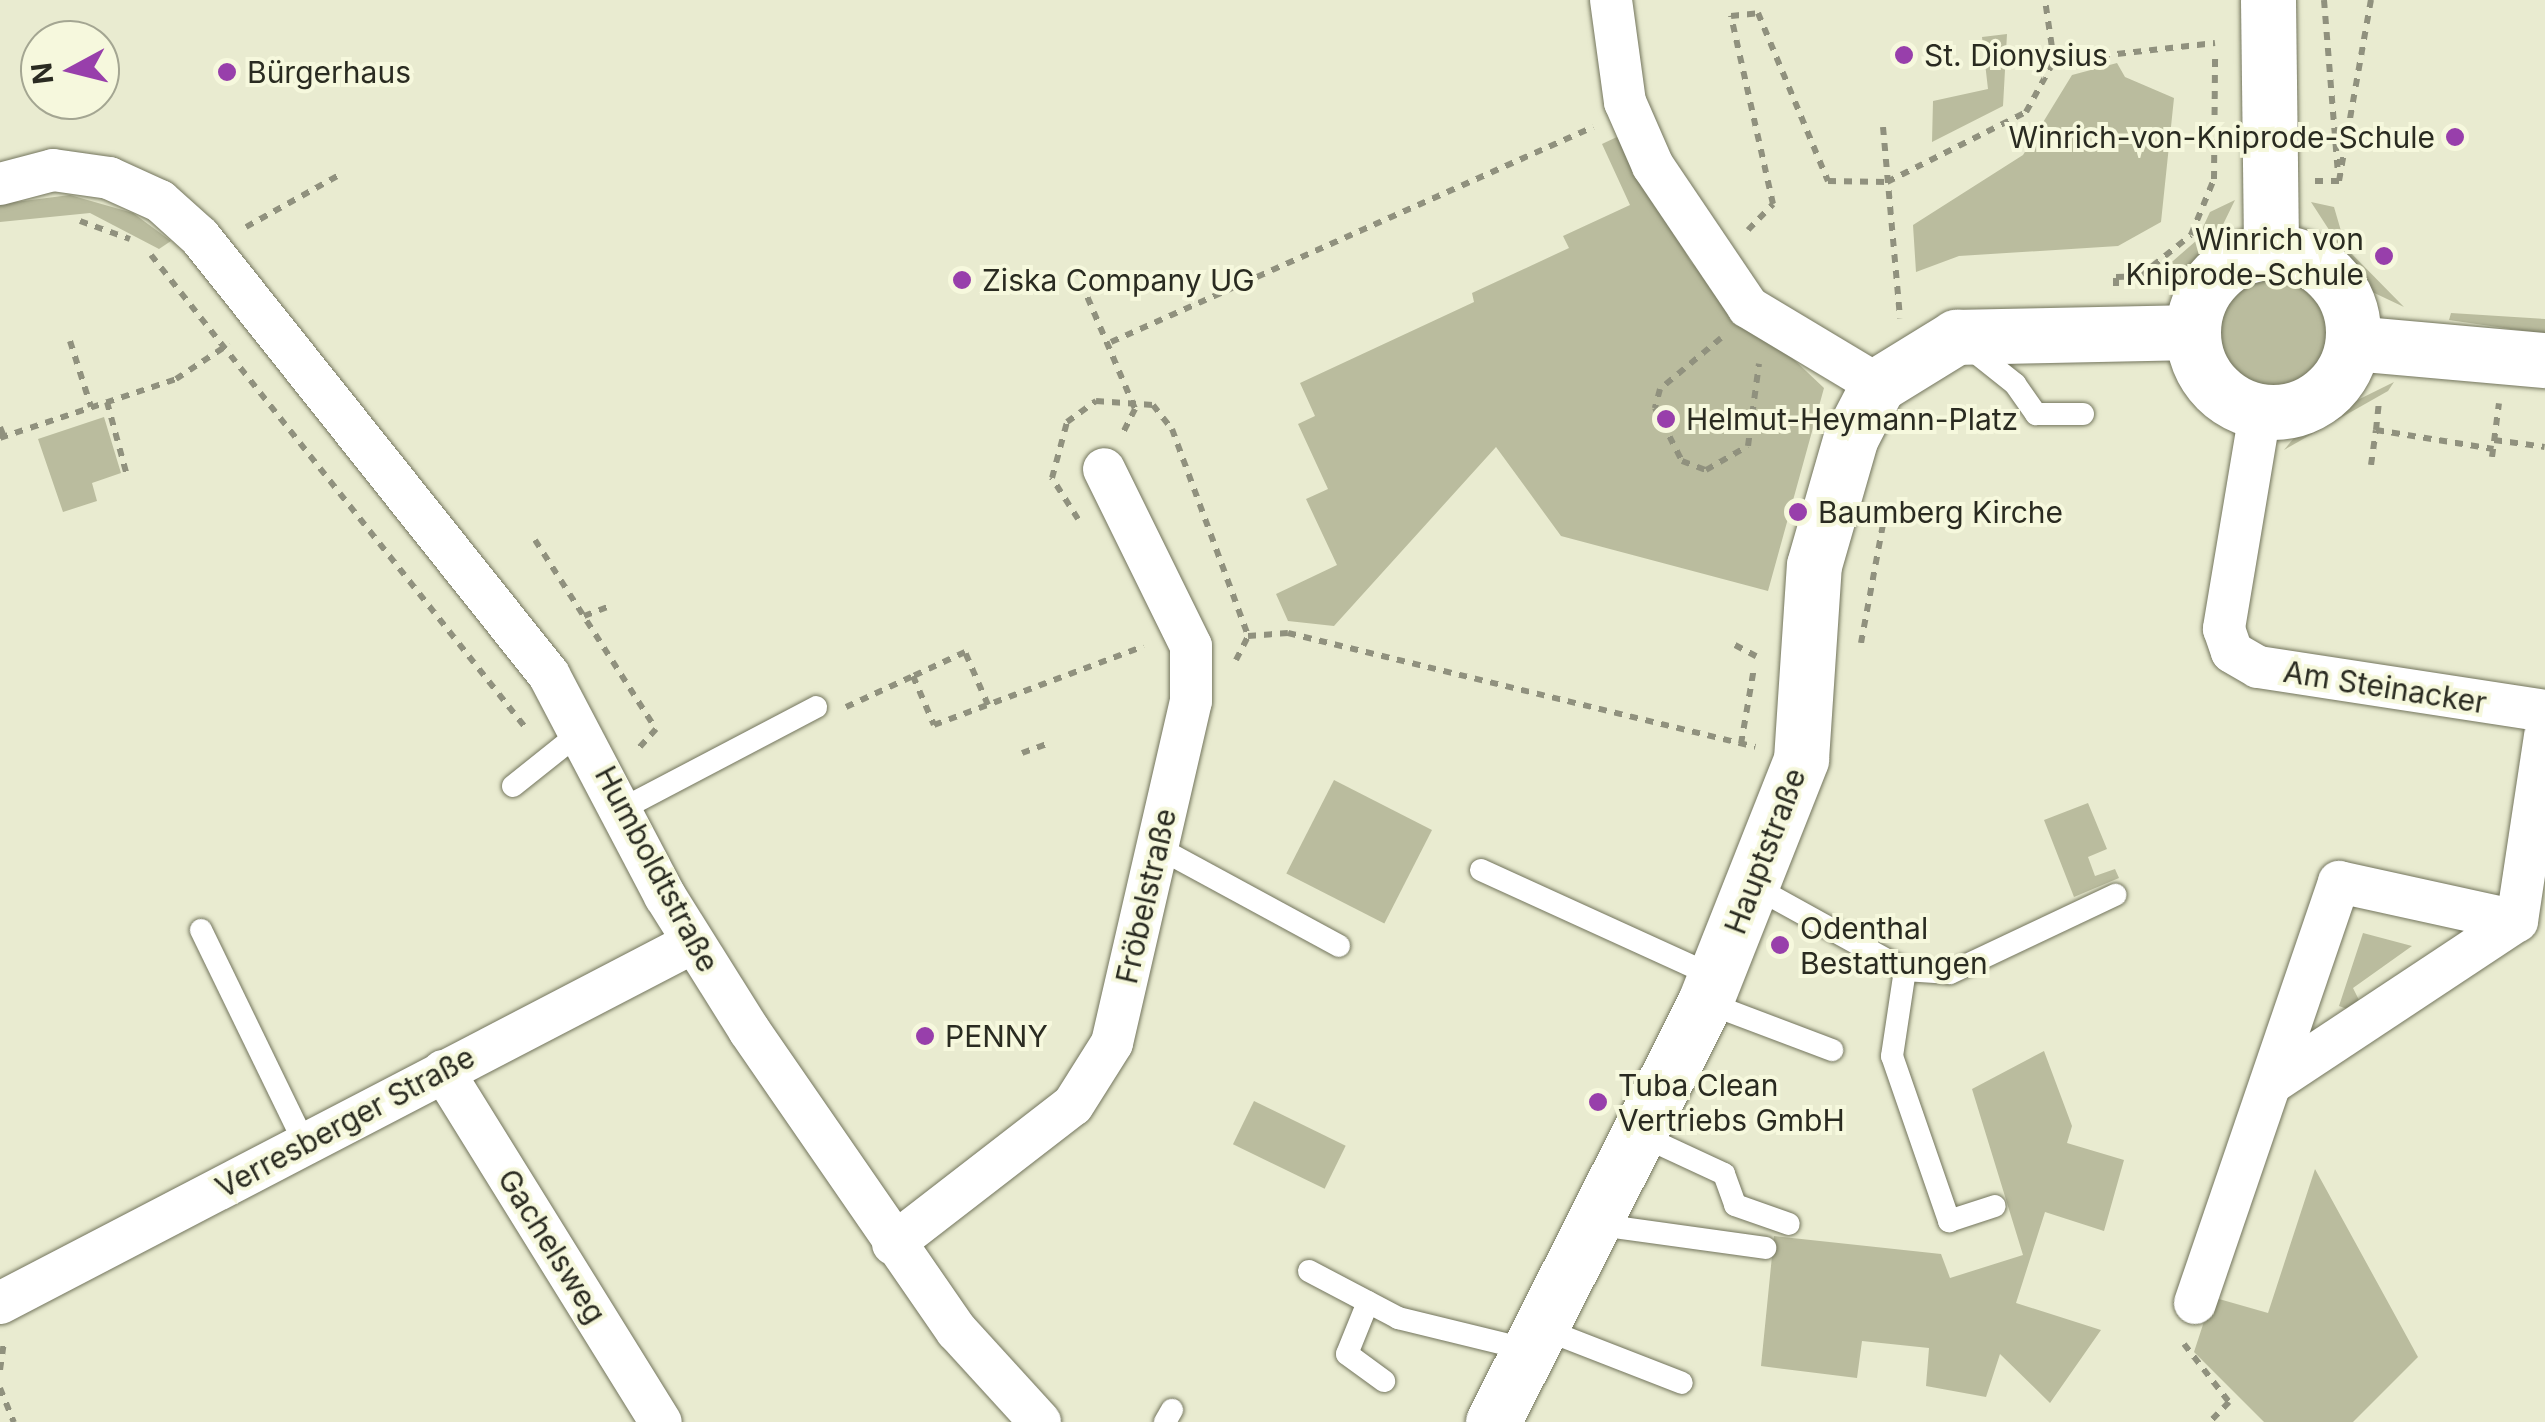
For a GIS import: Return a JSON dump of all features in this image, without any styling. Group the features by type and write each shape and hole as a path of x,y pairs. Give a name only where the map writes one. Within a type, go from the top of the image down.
{"street":[{"path":"1612,0 1625,102 1652,166 1748,307 1782,333 1878,385 1956,337 2192,332"},
{"path":"2268,0 2272,251"},
{"name":"Humboldtstraße","path":"0,184 53,170 109,178 160,200 200,237 263,323 549,674 582,731 636,801 692,944 893,1244 1040,1422"},
{"path":"2272,251 2323,269 2352,315 2353,343 2346,368 2311,404 2260,412 2204,376 2192,332 2207,285 2224,267 2272,251"},
{"path":"2353,343 2545,360"},
{"name":"Hauptstraße","path":"1493,1422 1710,989 1754,886 1801,759 1814,565 1851,437 1878,385"},
{"name":"Am Steinacker","path":"2260,412 2224,629 2232,652 2258,668 2545,711"},
{"name":"Fröbelstraße","path":"893,1244 1072,1106 1112,1042 1191,700 1191,646 1172,596 1104,470"},
{"path":"2275,1080 2517,921 2545,735"},
{"path":"2195,1303 2275,1080 2339,882 2517,921"},
{"name":"Verresberger Straße","path":"0,1302 692,944"},
{"name":"Gachelsweg","path":"443,1070 661,1422"}],"lane":[{"path":"1956,337 2015,384 2036,414 2083,414"},
{"path":"636,801 816,708"},
{"path":"514,786 582,731"},
{"path":"1157,847 1339,946"},
{"path":"1481,870 1832,1050"},
{"path":"1754,886 1906,970 1950,973 2115,895"},
{"path":"201,930 304,1144"},
{"path":"1906,970 1892,1056 1949,1221 1995,1206"},
{"path":"1638,1134 1724,1174 1735,1205 1789,1224"},
{"path":"1593,1224 1765,1248"},
{"path":"1309,1271 1368,1302 1535,1339 1682,1383"},
{"path":"1368,1302 1347,1354 1384,1381"}],"path":[{"path":"1713,255 1774,204 1729,26 1741,10 1758,12 1818,169 1828,181 1888,182 2026,112 2054,61 2045,0"},
{"path":"2324,0 2339,181 2371,0"},
{"path":"2116,277 2140,276 2191,235 2214,179 2215,29"},
{"path":"2054,61 2215,43"},
{"path":"1111,342 1600,124 1625,102"},
{"path":"1883,127 1900,322"},
{"path":"69,217 140,242 464,649"},
{"path":"1075,268 1111,342 1135,409 1104,470"},
{"path":"1748,307 1660,389 1654,408 1682,462 1706,470 1748,446 1751,375 1782,333"},
{"path":"0,426 2,437 176,379 263,323"},
{"path":"70,341 92,407"},
{"path":"107,402 126,472"},
{"path":"2493,449 2500,402"},
{"path":"2372,464 2379,404"},
{"path":"2376,430 2493,449 2545,447"},
{"path":"535,540 656,730 631,757 636,801"},
{"path":"584,616 612,605"},
{"path":"1191,700 1222,690 1248,636 1288,634 1801,759"},
{"path":"913,676 934,725 1150,644"},
{"path":"1735,645 1757,650 1741,744"},
{"path":"816,708 834,712 965,652 988,705"},
{"path":"1022,754 1049,743"},
{"path":"2182,1349 2229,1402 2210,1422"},
{"path":"0,1388 14,1422"}],"green space":[{"path":"2007,34 2003,106 1932,142 1933,101 1988,89 1982,37"},
{"path":"2117,63 2125,77 2174,98 2161,222 2118,246 1959,256 1916,272 1913,225 2023,155 2072,75"},
{"path":"1619,136 1691,262 1824,388 1768,591 1561,536 1496,447 1334,626 1288,621 1276,594 1337,565 1306,499 1328,489 1298,424 1315,416 1300,383 1474,302 1472,293 1569,248 1563,236 1630,205 1602,144"},
{"path":"70,195 133,213 171,241 159,249 90,213 0,222 0,204"},
{"path":"2235,200 2213,245 2177,277 2142,288 2197,240 2210,212"},
{"path":"2311,202 2334,207 2346,248 2404,307 2368,290"},
{"path":"2273,280 2293,284 2311,295 2322,313 2326,333 2322,353 2311,371 2293,382 2273,386 2253,382 2235,371 2224,353 2220,333 2224,313 2235,295 2253,284"},
{"path":"2451,313 2545,319 2545,334 2449,320"},
{"path":"2394,382 2388,391 2284,450 2303,427"},
{"path":"104,417 121,473 92,483 97,501 63,512 38,439"},
{"path":"1334,780 1432,830 1384,923 1286,874"},
{"path":"2088,803 2107,849 2088,857 2095,876 2115,869 2119,878 2074,897 2044,820"},
{"path":"2363,933 2412,946 2353,988 2359,1000 2347,1009 2339,1006"},
{"path":"2044,1051 2072,1126 2067,1143 2124,1160 2104,1231 2045,1212 2016,1303 2101,1330 2050,1403 2000,1354 1986,1397 1926,1386 1929,1348 1862,1341 1857,1378 1761,1366 1774,1236 1941,1254 1950,1278 2023,1255 1972,1089"},
{"path":"1254,1101 1346,1146 1325,1189 1233,1144"},
{"path":"2315,1169 2418,1357 2353,1422 2264,1422 2194,1352 2212,1297 2268,1313"}],"place":[{"name":"St. Dionysius","path":"1904,55"},
{"name":"Bürgerhaus","path":"227,72"},
{"name":"Winrich-von-Kniprode-Schule","path":"2455,137"},
{"name":"Winrich von Kniprode-Schule","path":"2384,256"},
{"name":"Ziska Company UG","path":"962,280"},
{"name":"Helmut-Heymann-Platz","path":"1666,419"},
{"name":"Baumberg Kirche","path":"1798,512"},
{"name":"Odenthal Bestattungen","path":"1780,945"},
{"name":"PENNY","path":"925,1036"},
{"name":"Tuba Clean Vertriebs GmbH","path":"1598,1102"}]}
